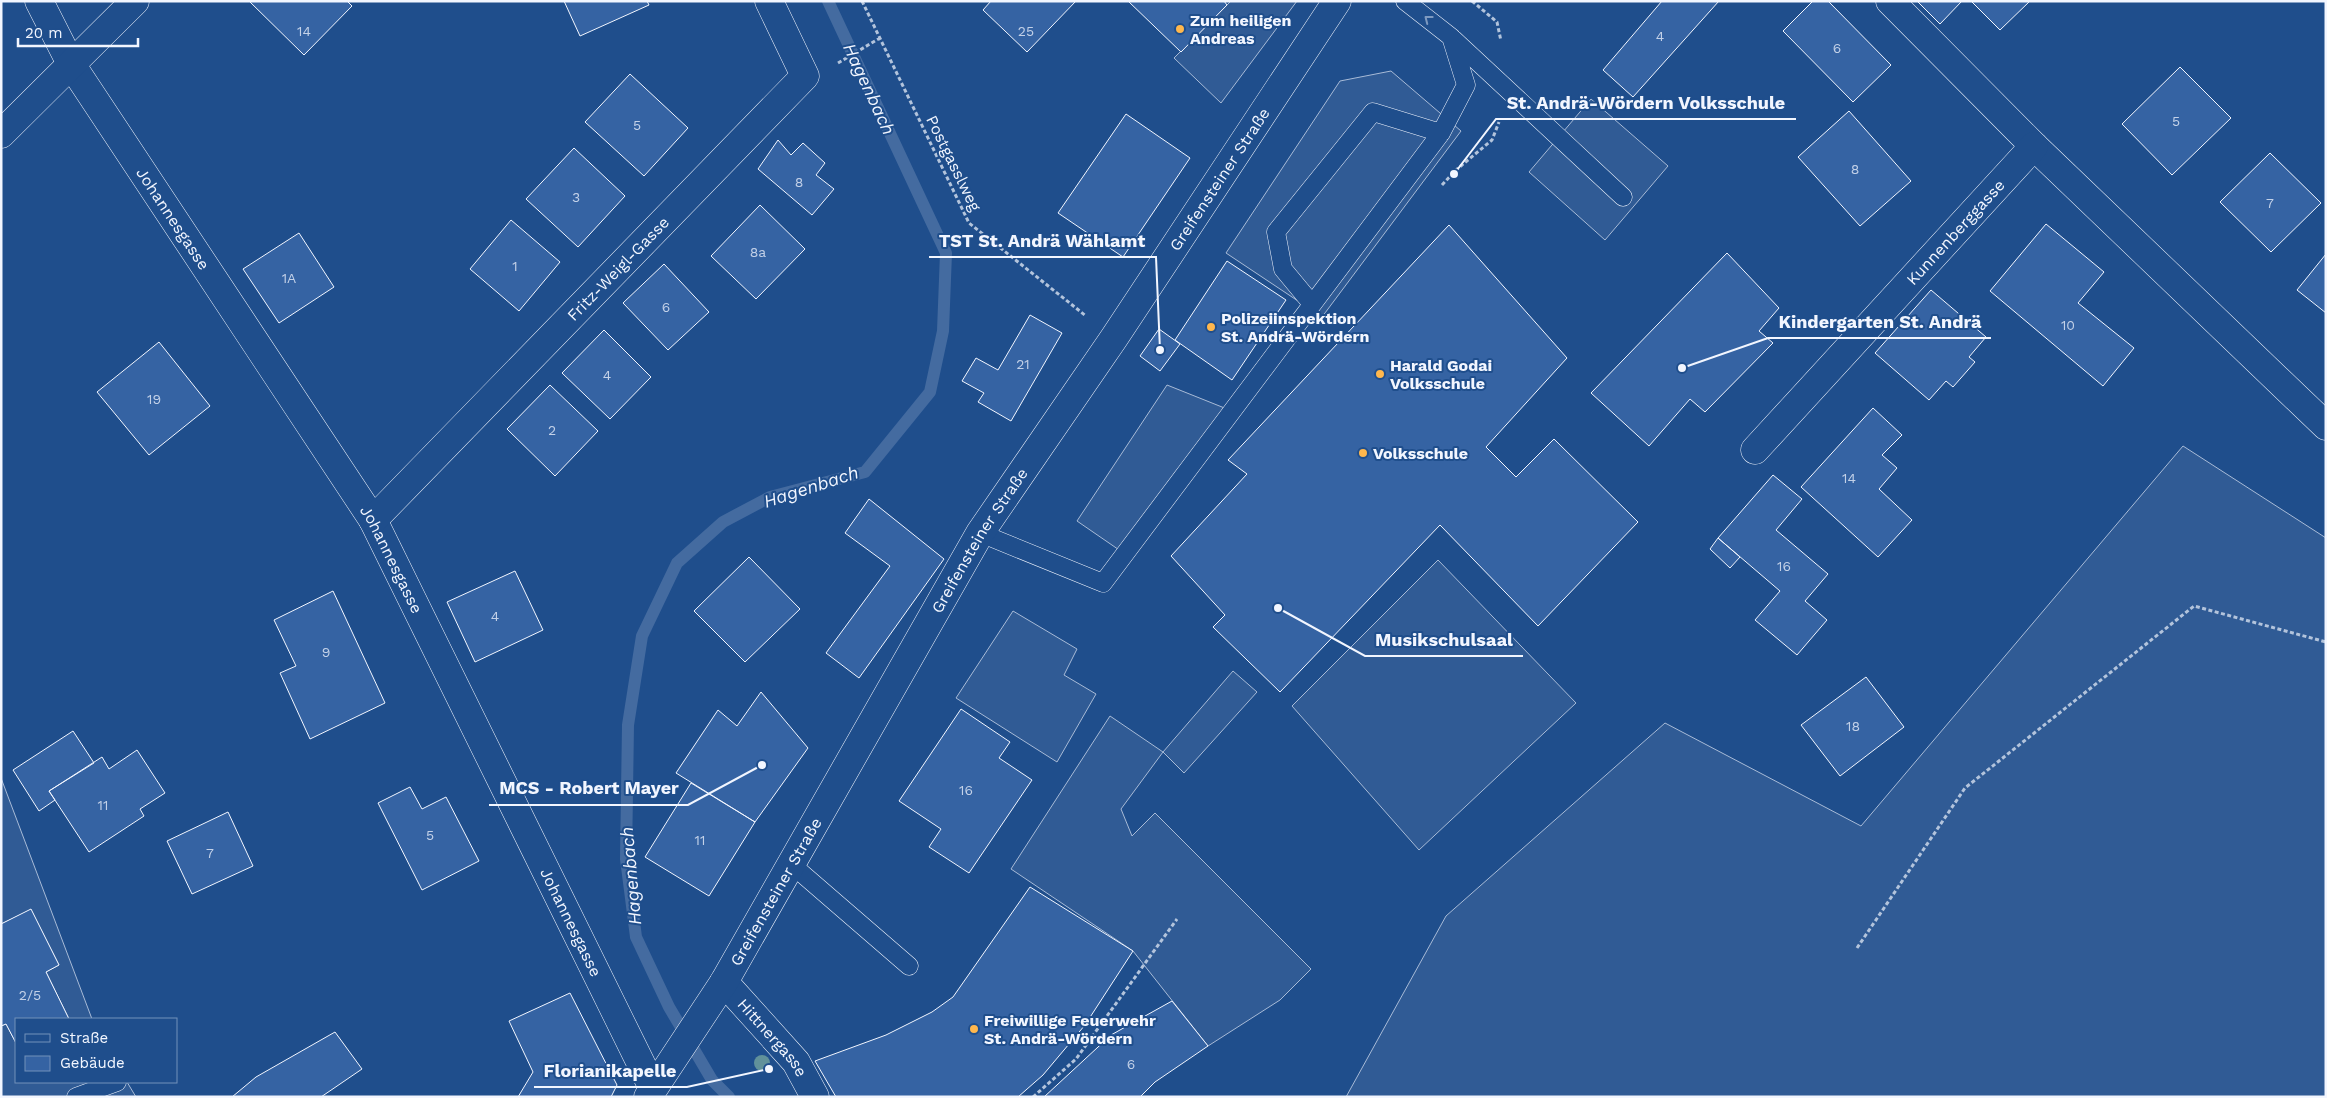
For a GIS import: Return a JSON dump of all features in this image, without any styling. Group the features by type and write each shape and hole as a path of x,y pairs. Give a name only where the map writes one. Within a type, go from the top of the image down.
{"street":[{"name":"Johannesgasse","path":"39,1 71,64 373,520 650,1093"},
{"path":"1,134 135,1"},
{"name":"Fritz-Weigl-Gasse","path":"373,520 805,76 769,1"},
{"name":"Greifensteiner Straße","path":"650,1093 724,982 980,534 1114,338 1337,1"},
{"path":"1890,1 2034,146 2326,426"},
{"name":"Kunnenberggasse","path":"1755,450 2034,146"},
{"name":"Hittnergasse","path":"724,982 796,1062 816,1097"}],"lane":[{"path":"1406,1 1451,37 1623,197"},
{"path":"980,534 1103,583 1441,133 1466,85 1451,37"},
{"path":"1312,304 1283,269 1276,232 1373,112 1441,133"},
{"path":"791,864 909,966"},
{"path":"76,1097 114,1083"}],"path":[{"name":"Postgasslweg","path":"862,1 969,223 1114,338"},
{"path":"837,64 880,38"},
{"path":"1857,948 1965,788 2194,606 2326,642"},
{"path":"1033,1097 1076,1058 1176,919"}],"shaded area":[{"path":"1231,1 1297,1 1221,103 1174,58"},
{"path":"1391,71 1461,131 1322,317 1226,253 1340,81"},
{"path":"1591,99 1668,166 1605,240 1529,172"},
{"path":"1167,385 1232,411 1125,554 1077,521"},
{"path":"2183,446 2326,538 2326,1097 1346,1097 1446,916 1665,723 1861,826"},
{"path":"1438,560 1576,703 1419,850 1292,706"},
{"path":"1013,611 1077,649 1064,675 1096,694 1057,762 956,698"},
{"path":"1233,671 1257,692 1184,773 1163,752"},
{"path":"1110,716 1163,752 1121,809 1132,836 1155,813 1311,969 1280,1000 1208,1046 1133,951 1011,869"},
{"path":"1,778 92,1018 69,1018 46,972 59,965 31,910 1,924"},
{"path":"6,1024 15,1041 15,1083 128,1083 136,1097 1,1097 1,1026"}],"building":[{"path":"249,1 347,1 352,6 304,55"},
{"path":"564,1 647,1 649,5 580,36"},
{"path":"991,1 1076,1 1027,52 983,10"},
{"name":"Zum heiligen Andreas","path":"1128,1 1224,1 1227,5 1181,52"},
{"path":"1662,1 1719,1 1633,97 1603,70"},
{"path":"1813,1 1828,1 1891,65 1853,102 1783,31"},
{"path":"1917,1 1962,1 1940,24"},
{"path":"1971,1 2030,1 2000,30"},
{"path":"2180,67 2231,118 2172,175 2122,124"},
{"path":"630,74 688,128 644,176 585,122"},
{"path":"1849,111 1911,181 1860,226 1798,157"},
{"path":"1126,114 1190,158 1123,257 1058,213"},
{"path":"778,140 791,155 803,143 825,163 816,175 834,189 812,215 758,169"},
{"path":"574,148 625,196 578,247 526,199"},
{"path":"2270,153 2321,203 2271,252 2220,202"},
{"path":"760,205 805,249 756,299 711,256"},
{"path":"511,220 560,262 519,311 470,269"},
{"path":"2046,224 2104,272 2078,303 2134,348 2103,386 1990,291"},
{"name":"Volksschule","path":"1449,225 1567,358 1486,447 1516,477 1554,439 1638,522 1538,626 1440,525 1280,692 1213,627 1225,615 1171,556 1247,474 1228,460"},
{"path":"299,233 334,287 279,323 243,269"},
{"path":"1727,253 1779,308 1759,331 1773,343 1705,412 1690,399 1649,446 1591,393"},
{"path":"2326,254 2326,313 2297,290"},
{"path":"1227,261 1286,300 1232,380 1175,340"},
{"path":"664,264 709,312 668,350 623,303"},
{"path":"1931,290 1986,337 1969,357 1975,362 1953,387 1946,381 1929,400 1875,353"},
{"path":"1030,315 1062,333 1011,421 978,402 984,393 962,381 976,358 998,370"},
{"path":"1159,329 1180,344 1160,371 1140,356"},
{"path":"604,330 651,377 610,419 562,373"},
{"path":"159,342 210,406 149,455 97,392"},
{"path":"550,385 598,431 555,476 507,429"},
{"path":"1873,408 1902,435 1882,455 1897,468 1879,489 1912,520 1878,557 1801,487"},
{"path":"1773,475 1802,499 1776,530 1828,574 1805,601 1827,620 1797,655 1755,620 1780,591 1718,538"},
{"path":"869,499 944,559 859,678 826,653 890,566 845,533"},
{"path":"1718,538 1740,557 1730,568 1710,549"},
{"path":"749,557 800,609 745,662 694,611"},
{"path":"515,571 543,630 475,662 447,602"},
{"path":"333,591 385,703 310,739 280,673 296,666 274,620"},
{"path":"1866,677 1904,727 1840,776 1801,725"},
{"path":"761,692 808,748 755,822 676,773 718,710 737,726"},
{"path":"961,709 1010,742 999,758 1032,780 969,873 929,847 941,829 899,801"},
{"path":"73,731 94,763 49,791 55,800 39,811 13,770"},
{"path":"137,750 165,793 140,809 144,816 89,852 49,791 102,757 109,769"},
{"path":"691,783 755,822 709,896 645,857"},
{"path":"410,787 422,809 446,797 479,861 422,890 378,803"},
{"path":"228,812 253,866 192,894 167,841"},
{"path":"1030,887 1133,951 1085,1025 1043,1075 1018,1097 836,1097 815,1061 886,1035 932,1012 953,997"},
{"path":"31,909 59,965 46,972 69,1018 15,1018 15,1041 6,1024 1,1026 1,924"},
{"path":"570,993 617,1085 611,1097 518,1097 533,1072 509,1021"},
{"path":"1172,1001 1208,1046 1155,1082 1140,1097 1044,1097 1111,1035"},
{"path":"335,1032 362,1069 321,1097 232,1097 256,1077"}],"waterway":[{"name":"Hagenbach","path":"729,1097 712,1080 669,1007 636,937 626,859 628,725 642,636 677,563 723,522 770,497 865,472 930,392 943,331 946,253 828,1"}],"place":[{"name":"Zum heiligen Andreas","path":"1180,29"},
{"name":"St. Andrä-Wördern Volksschule","path":"1454,174"},
{"name":"Polizeiinspektion St. Andrä-Wördern","path":"1211,327"},
{"name":"TST St. Andrä Wählamt","path":"1160,350"},
{"name":"Kindergarten St. Andrä","path":"1682,368"},
{"name":"Harald Godai Volksschule","path":"1380,374"},
{"name":"Volksschule","path":"1363,453"},
{"name":"Musikschulsaal","path":"1278,608"},
{"name":"MCS - Robert Mayer","path":"762,765"},
{"name":"Freiwillige Feuerwehr St. Andrä-Wördern","path":"974,1029"},
{"name":"Florianikapelle","path":"769,1069"}]}
